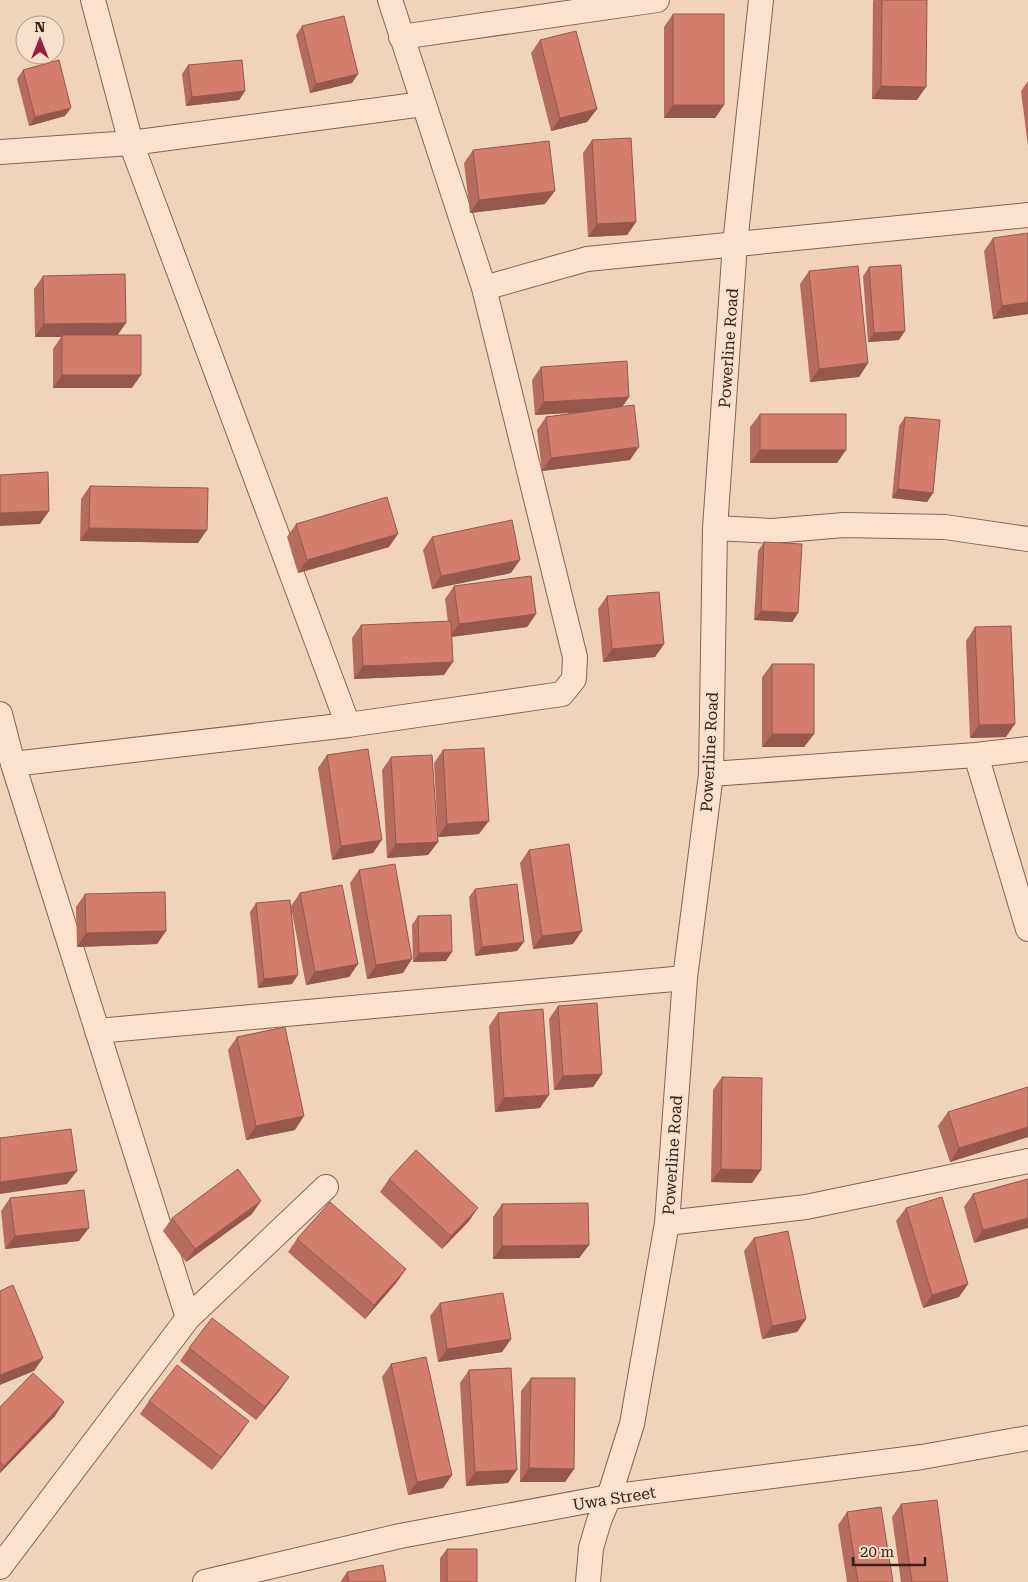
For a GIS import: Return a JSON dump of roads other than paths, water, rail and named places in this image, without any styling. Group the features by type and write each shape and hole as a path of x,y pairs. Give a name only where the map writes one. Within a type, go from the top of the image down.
{"street":[{"path":"92,0 130,143 348,725"},
{"path":"13,764 348,725 562,694 574,679 575,657 484,288 390,0"},
{"path":"401,37 658,0"},
{"name":"Powerline Road","path":"588,1582 591,1548 632,1424 666,1223 685,978 711,774 715,528 735,244 760,0"},
{"path":"0,152 130,143 423,104"},
{"path":"484,288 587,259 1028,215"},
{"path":"715,528 772,531 844,525 945,527 1028,539"},
{"path":"0,714 4,742 13,764 188,1318"},
{"path":"711,774 976,755 1028,749"},
{"path":"976,755 1028,929"},
{"path":"97,1031 685,978"},
{"path":"666,1223 806,1207 1028,1161"},
{"path":"0,1567 188,1318 326,1187"},
{"name":"Uwa Street","path":"205,1582 265,1575 400,1536 609,1498 922,1457 1028,1438"}]}
